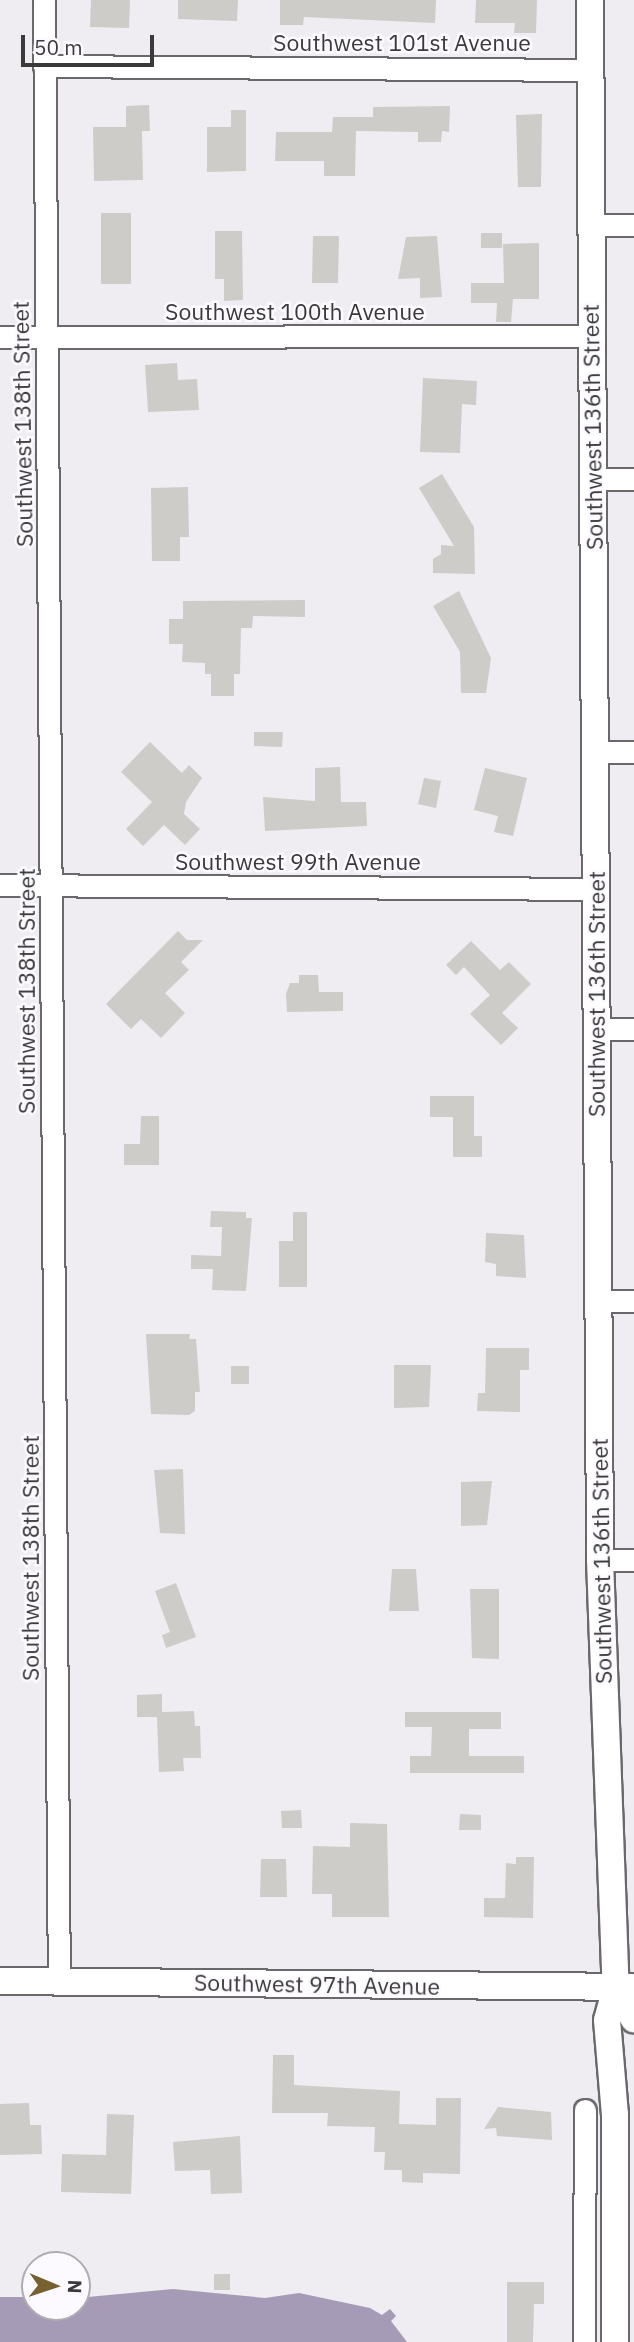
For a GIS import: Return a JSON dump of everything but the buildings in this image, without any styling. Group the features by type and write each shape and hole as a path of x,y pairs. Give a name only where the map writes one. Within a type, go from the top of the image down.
{"street":[{"name":"Southwest 138th Street","path":"44,0 59,1981"},
{"name":"Southwest 136th Street","path":"590,0 600,1560 625,1987 634,2020"},
{"name":"Southwest 101st Avenue","path":"44,66 591,69"},
{"path":"591,225 634,225"},
{"name":"Southwest 100th Avenue","path":"0,337 591,337"},
{"path":"593,479 634,479"},
{"path":"595,752 634,752"},
{"name":"Southwest 99th Avenue","path":"0,885 596,889"},
{"path":"595,1029 634,1029"},
{"path":"599,1301 634,1301"},
{"path":"600,1560 634,1560"},
{"name":"Southwest 97th Avenue","path":"0,1981 625,1987"},
{"name":"Southwest 136th Street","path":"615,2342 615,2115 607,2020 625,1987"},
{"path":"584,2110 584,2342"}],"shaded area":[{"path":"173,2289 265,2298 299,2293 370,2308 382,2315 390,2309 396,2316 391,2321 407,2342 0,2342 0,2297 21,2297 21,2321 91,2321 91,2297"}]}
